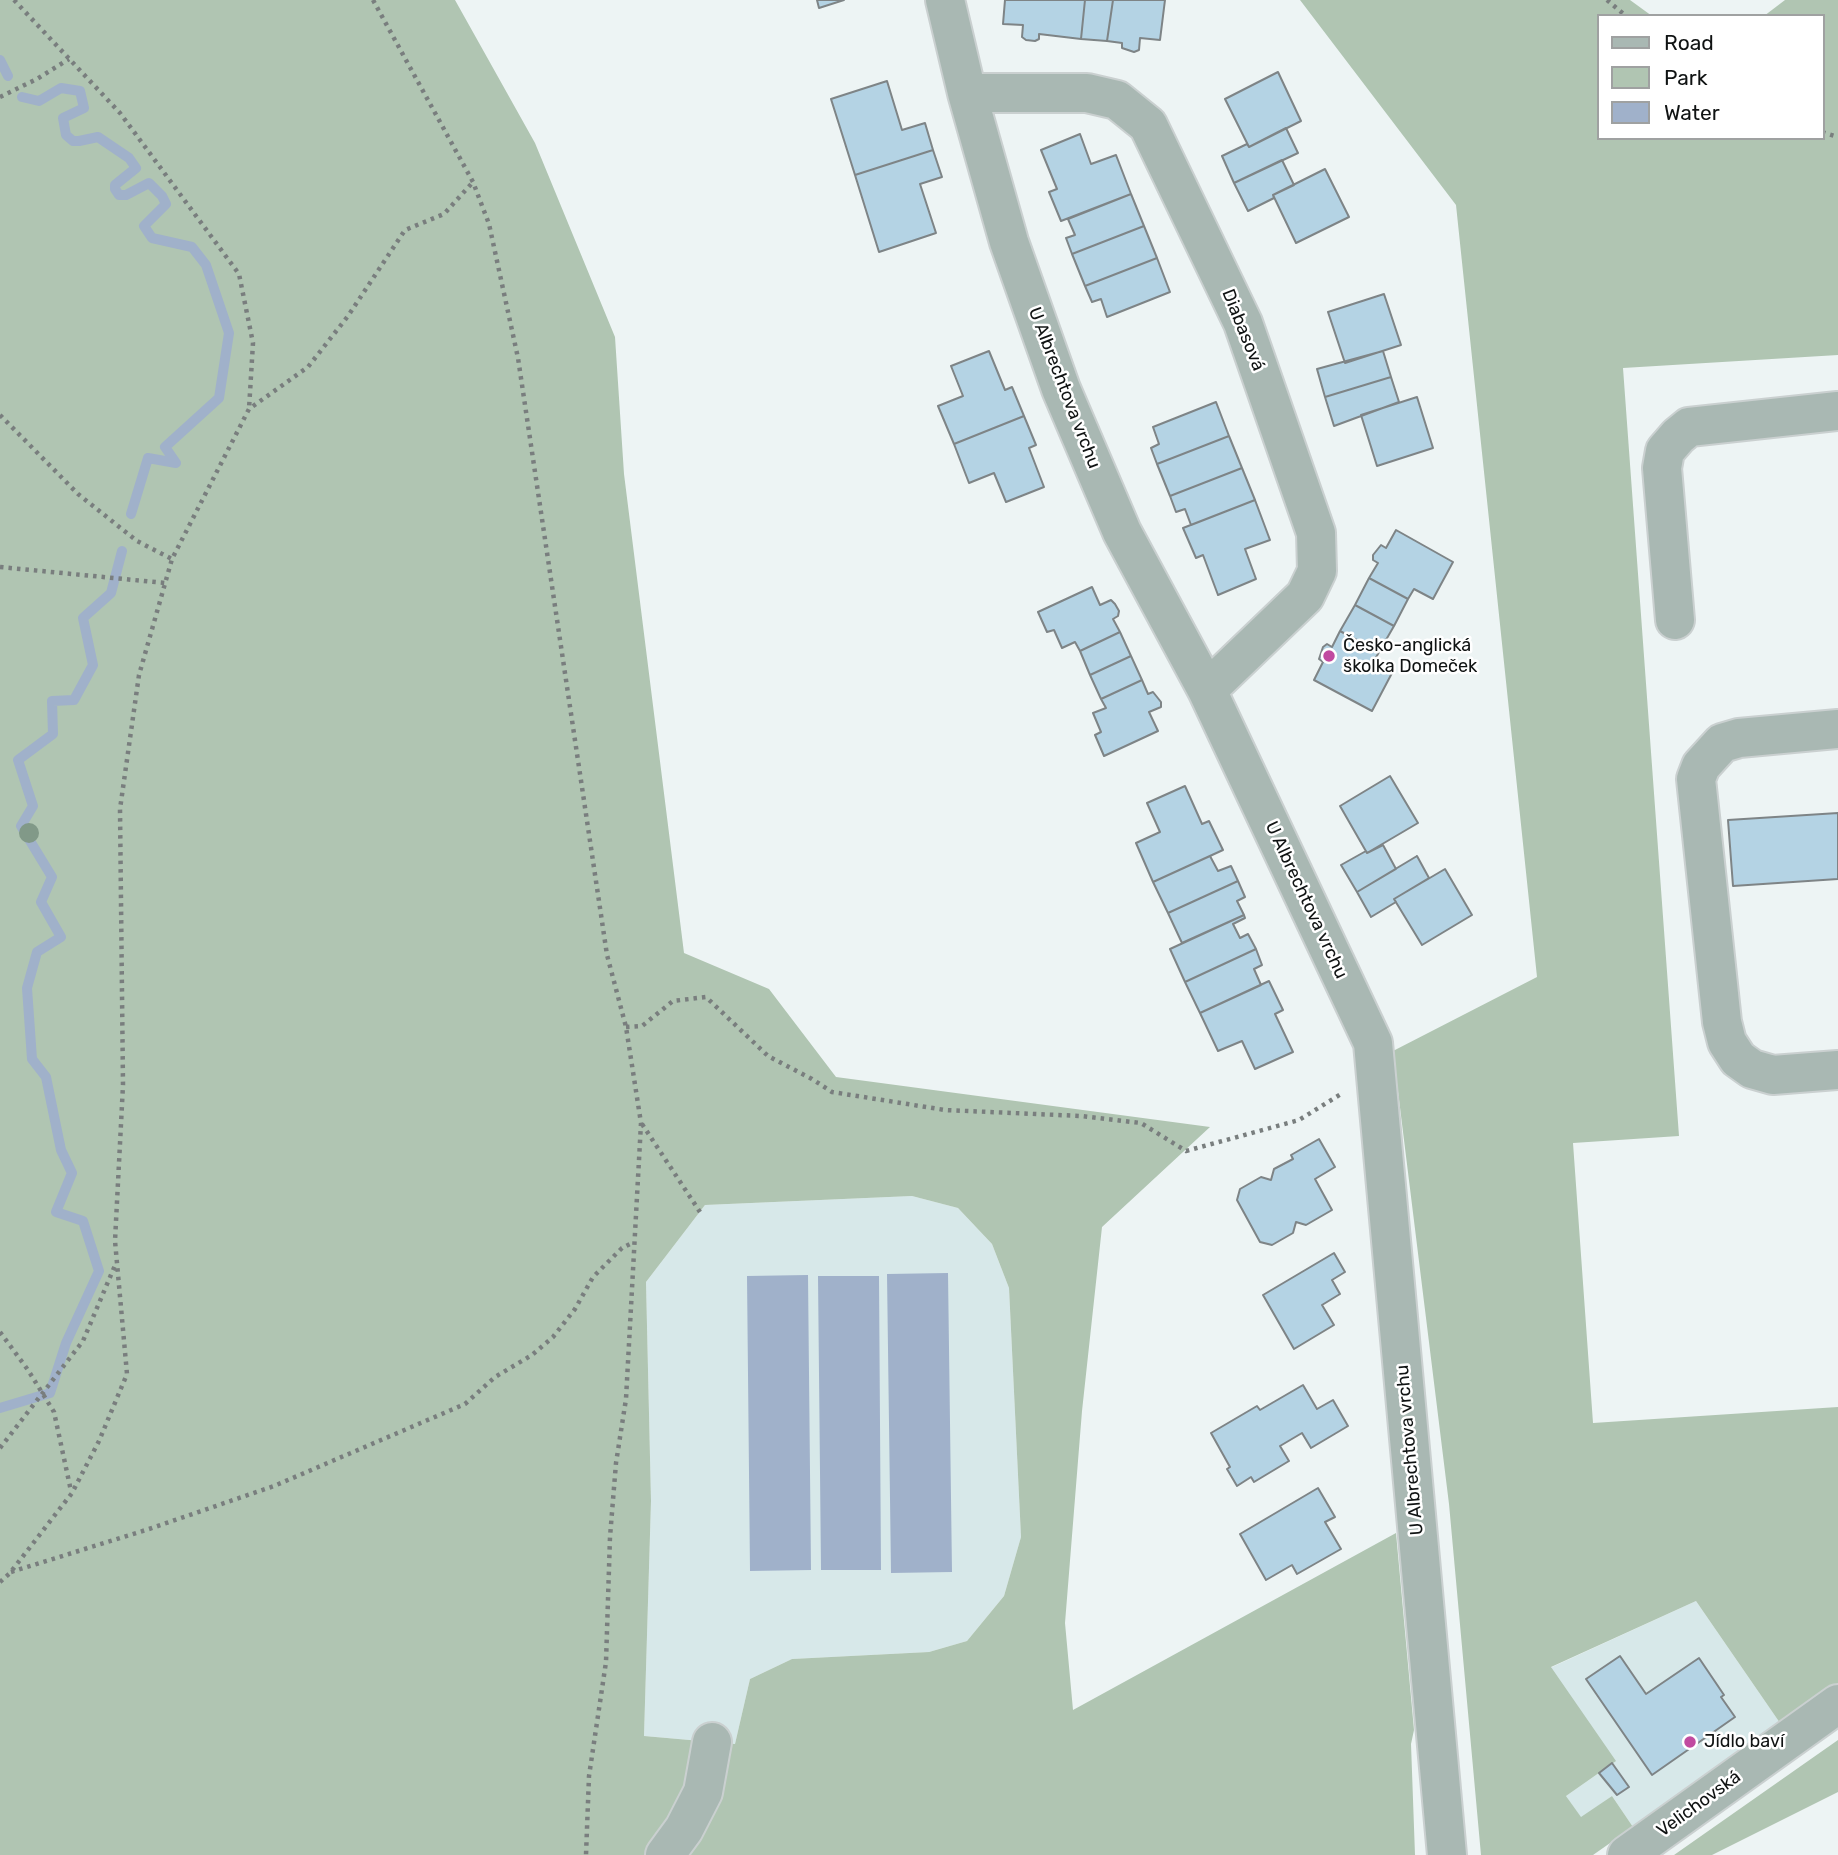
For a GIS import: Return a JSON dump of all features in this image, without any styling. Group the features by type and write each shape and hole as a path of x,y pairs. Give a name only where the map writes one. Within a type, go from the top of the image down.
{"street":[{"name":"U Albrechtova vrchu","path":"945,0 967,93 1009,242 1061,389 1122,532 1207,690 1373,1043 1447,1855"},
{"name":"Diabasová","path":"967,93 1087,93 1117,100 1148,125 1243,323 1316,533 1317,571 1305,596 1207,690"},
{"path":"1675,620 1662,468 1665,451 1689,427 1838,411"},
{"path":"1838,729 1739,738 1722,743 1701,766 1696,779 1722,1022 1727,1042 1738,1059 1752,1069 1773,1075 1838,1070"},
{"name":"Velichovská","path":"1628,1855 1838,1704"},
{"path":"665,1855 684,1829 703,1792 712,1742"}],"path":[{"path":"0,1582 10,1573 72,1493 99,1441 127,1374 115,1241 123,1085 120,809 139,675 165,583 172,559 249,409 253,343 239,274 120,113 14,0"},
{"path":"373,0 473,182 489,223 517,358 607,955 626,1027 641,1124 626,1399 616,1463 610,1537 606,1662 589,1776 586,1855"},
{"path":"1607,0 1624,14"},
{"path":"0,97 69,59"},
{"path":"249,409 307,367 348,316 405,230 444,214 473,182"},
{"path":"0,415 78,494 137,541 172,559"},
{"path":"0,567 165,583"},
{"path":"626,1027 642,1026 673,1001 706,997 768,1056 832,1092 945,1110 1081,1116 1141,1123 1186,1151 1299,1120 1375,1073"},
{"path":"641,1124 700,1212"},
{"path":"10,1573 149,1530 274,1486 465,1404 495,1377 532,1355 554,1337 575,1309 593,1277 622,1248 634,1242"},
{"path":"0,1448 83,1341 116,1262"},
{"path":"0,1332 54,1412 72,1493"}],"shaded area":[{"path":"912,1196 958,1208 992,1244 1009,1288 1021,1537 1004,1596 967,1641 929,1652 792,1659 750,1679 735,1744 644,1736 651,1501 646,1282 705,1205"},
{"path":"1696,1601 1780,1723 1633,1827 1612,1796 1581,1818 1566,1796 1599,1773 1550,1668"}],"green space":[{"path":"0,0 455,0 535,143 615,337 624,474 684,953 769,989 836,1077 1210,1127 1102,1227 1082,1411 1065,1623 1073,1710 1396,1533 1414,1730 1411,1744 1415,1855 0,1855","holes":["912,1196 958,1208 992,1244 1009,1288 1021,1537 1004,1596 967,1641 929,1652 792,1659 750,1679 735,1744 644,1736 651,1501 646,1282 705,1205"]},
{"path":"1300,0 1630,0 1649,14 1596,14 1596,140 1824,140 1824,14 1767,14 1785,0 1838,0 1838,355 1623,368 1679,1136 1573,1143 1593,1423 1838,1407 1838,1683 1780,1723 1696,1601 1551,1667 1616,1761 1566,1796 1581,1817 1612,1796 1633,1827 1593,1855 1481,1855 1449,1504 1393,1051 1537,977 1456,205"},
{"path":"1838,1740 1838,1792 1712,1855 1674,1855"}],"water":[{"path":"948,1273 952,1572 891,1573 887,1274"},
{"path":"808,1275 811,1570 750,1571 747,1276"},
{"path":"818,1276 879,1276 881,1570 821,1570"}],"building":[{"path":"817,0 844,0 819,8"},
{"path":"1005,0 1085,0 1081,39 1039,34 1039,39 1035,41 1026,40 1022,37 1023,25 1003,24"},
{"path":"1085,0 1113,0 1107,41 1081,39"},
{"path":"1113,0 1165,0 1160,40 1140,38 1139,50 1134,52 1122,48 1122,43 1107,41"},
{"path":"1278,72 1301,121 1249,147 1225,99"},
{"path":"887,81 902,130 925,123 933,150 855,175 831,99"},
{"path":"1286,128 1298,153 1234,183 1222,156 1247,144 1249,147"},
{"path":"1080,134 1091,164 1116,155 1131,194 1061,221 1049,192 1057,189 1041,150"},
{"path":"933,150 942,177 920,184 936,233 879,252 855,175"},
{"path":"1282,160 1294,185 1248,211 1234,183"},
{"path":"1325,169 1349,217 1296,243 1273,195"},
{"path":"1131,194 1144,226 1072,254 1066,238 1075,235 1068,219"},
{"path":"1144,226 1157,258 1085,286 1072,254"},
{"path":"1157,258 1170,292 1107,317 1101,299 1092,302 1085,286"},
{"path":"1384,294 1401,345 1345,363 1328,312"},
{"path":"989,351 1005,390 1012,387 1024,416 954,444 938,406 963,396 951,366"},
{"path":"1383,351 1391,377 1325,397 1317,369"},
{"path":"1391,377 1399,402 1334,426 1325,397"},
{"path":"1417,397 1433,448 1377,466 1361,415"},
{"path":"1216,402 1229,436 1157,464 1151,448 1159,444 1153,427"},
{"path":"1024,416 1036,445 1029,448 1044,487 1006,502 994,473 969,483 954,444"},
{"path":"1229,436 1242,468 1170,496 1157,464"},
{"path":"1242,468 1255,500 1191,525 1185,509 1176,512 1170,496"},
{"path":"1255,500 1270,540 1245,549 1256,579 1218,595 1203,555 1196,558 1183,528"},
{"path":"1396,530 1453,562 1433,599 1414,589 1408,599 1369,578 1378,563 1373,560 1373,555 1381,545 1386,548"},
{"path":"1369,578 1408,599 1394,626 1355,605"},
{"path":"1092,587 1100,605 1111,600 1115,604 1119,611 1118,616 1113,619 1120,632 1080,651 1075,642 1062,648 1054,630 1047,632 1038,612"},
{"path":"1355,605 1394,626 1379,652 1340,631"},
{"path":"1340,631 1379,652 1373,663 1392,673 1372,711 1314,680 1323,662 1319,659 1323,647 1327,644 1332,647"},
{"path":"1120,632 1131,656 1090,675 1080,651"},
{"path":"1131,656 1142,680 1101,699 1090,675"},
{"path":"1142,680 1148,694 1153,692 1161,702 1161,707 1149,712 1158,731 1104,756 1095,735 1101,732 1093,713 1106,708 1101,699"},
{"path":"1390,776 1418,823 1367,853 1340,806"},
{"path":"1185,786 1202,824 1209,821 1223,850 1153,882 1136,843 1160,832 1147,803"},
{"path":"1838,813 1838,879 1733,886 1728,820"},
{"path":"1383,845 1396,869 1357,892 1341,865"},
{"path":"1210,856 1218,871 1231,866 1238,881 1168,913 1153,882"},
{"path":"1417,856 1429,878 1394,899 1396,902 1371,917 1357,892"},
{"path":"1445,869 1472,915 1422,945 1394,899"},
{"path":"1238,881 1245,897 1237,901 1244,915 1182,943 1168,913"},
{"path":"1244,915 1245,918 1233,924 1240,938 1248,934 1256,949 1185,982 1170,949"},
{"path":"1256,949 1262,965 1254,969 1261,985 1200,1013 1185,982"},
{"path":"1269,981 1283,1010 1275,1014 1293,1052 1255,1069 1242,1041 1218,1051 1200,1013"},
{"path":"1319,1139 1335,1167 1315,1179 1332,1210 1306,1225 1296,1222 1293,1233 1272,1245 1260,1242 1237,1200 1240,1189 1261,1177 1271,1180 1274,1169 1293,1159 1291,1155"},
{"path":"1334,1253 1345,1272 1332,1280 1340,1294 1322,1305 1334,1325 1294,1349 1263,1295"},
{"path":"1303,1385 1317,1409 1333,1400 1348,1426 1311,1448 1302,1433 1280,1446 1289,1461 1254,1482 1251,1477 1237,1486 1211,1433 1257,1406 1260,1410"},
{"path":"1318,1488 1335,1517 1325,1522 1341,1549 1297,1574 1292,1565 1266,1580 1240,1534"},
{"path":"1620,1656 1646,1694 1699,1658 1735,1717 1652,1775 1586,1679"},
{"path":"1612,1763 1629,1787 1617,1795 1599,1773"}],"waterway":[{"path":"0,60 8,76"},
{"path":"22,97 39,101 61,88 80,91 84,108 63,118 66,135 73,141 98,137 129,158 136,168 115,185 119,195 126,195 149,183 162,196 166,204 144,226 152,238 192,247 206,265 229,333 219,398 165,447 176,463 148,458 131,514"},
{"path":"0,1408 50,1393 66,1343 99,1271 83,1221 56,1212 72,1173 61,1150 46,1077 32,1059 27,988 37,952 61,937 41,902 52,877 21,826 33,806 18,760 53,734 52,701 74,700 93,665 83,618 111,593 122,551"}],"place":[{"name":"Česko-anglická školka Domeček","path":"1329,656"},
{"name":"Jídlo baví","path":"1690,1742"}]}
